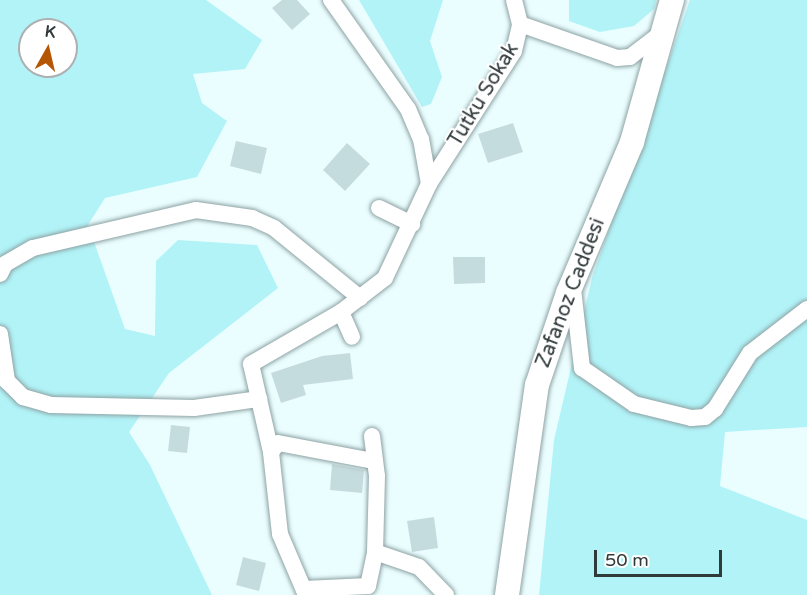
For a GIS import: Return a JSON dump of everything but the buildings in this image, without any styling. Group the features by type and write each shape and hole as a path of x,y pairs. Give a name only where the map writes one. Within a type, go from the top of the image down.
{"street":[{"path":"331,0 408,109 421,139 429,184"},
{"name":"Tutku Sokak","path":"259,399 251,364 341,312 385,278 429,184 514,51 520,24 514,0"},
{"name":"Zafanoz Caddesi","path":"507,595 537,385 573,282 632,141 672,0"},
{"path":"520,24 617,58 630,57 664,31"},
{"path":"379,208 412,224"},
{"path":"0,274 5,264 33,248 196,210 252,218 274,228 360,298"},
{"path":"573,282 576,351 582,368 634,404 691,418 705,417 715,409 750,353 807,309"},
{"path":"341,312 352,337"},
{"path":"0,334 8,381 22,397 51,405 194,408 259,399 271,452 280,534 305,592 368,586 375,552 377,476 373,461 372,436"},
{"path":"271,452 278,443 373,461"},
{"path":"375,552 419,567 446,595"}],"shaded area":[{"path":"0,0 206,0 262,40 245,69 193,74 202,103 227,121 197,177 105,198 88,225 125,329 155,336 156,261 178,240 257,245 278,288 169,373 129,432 150,465 212,595 0,595"},
{"path":"359,0 443,0 430,41 442,77 431,104 422,107"},
{"path":"569,0 656,0 654,9 634,26 600,32 569,21"},
{"path":"690,0 807,0 807,427 725,432 720,486 807,520 807,595 539,595 554,440 592,278"}]}
